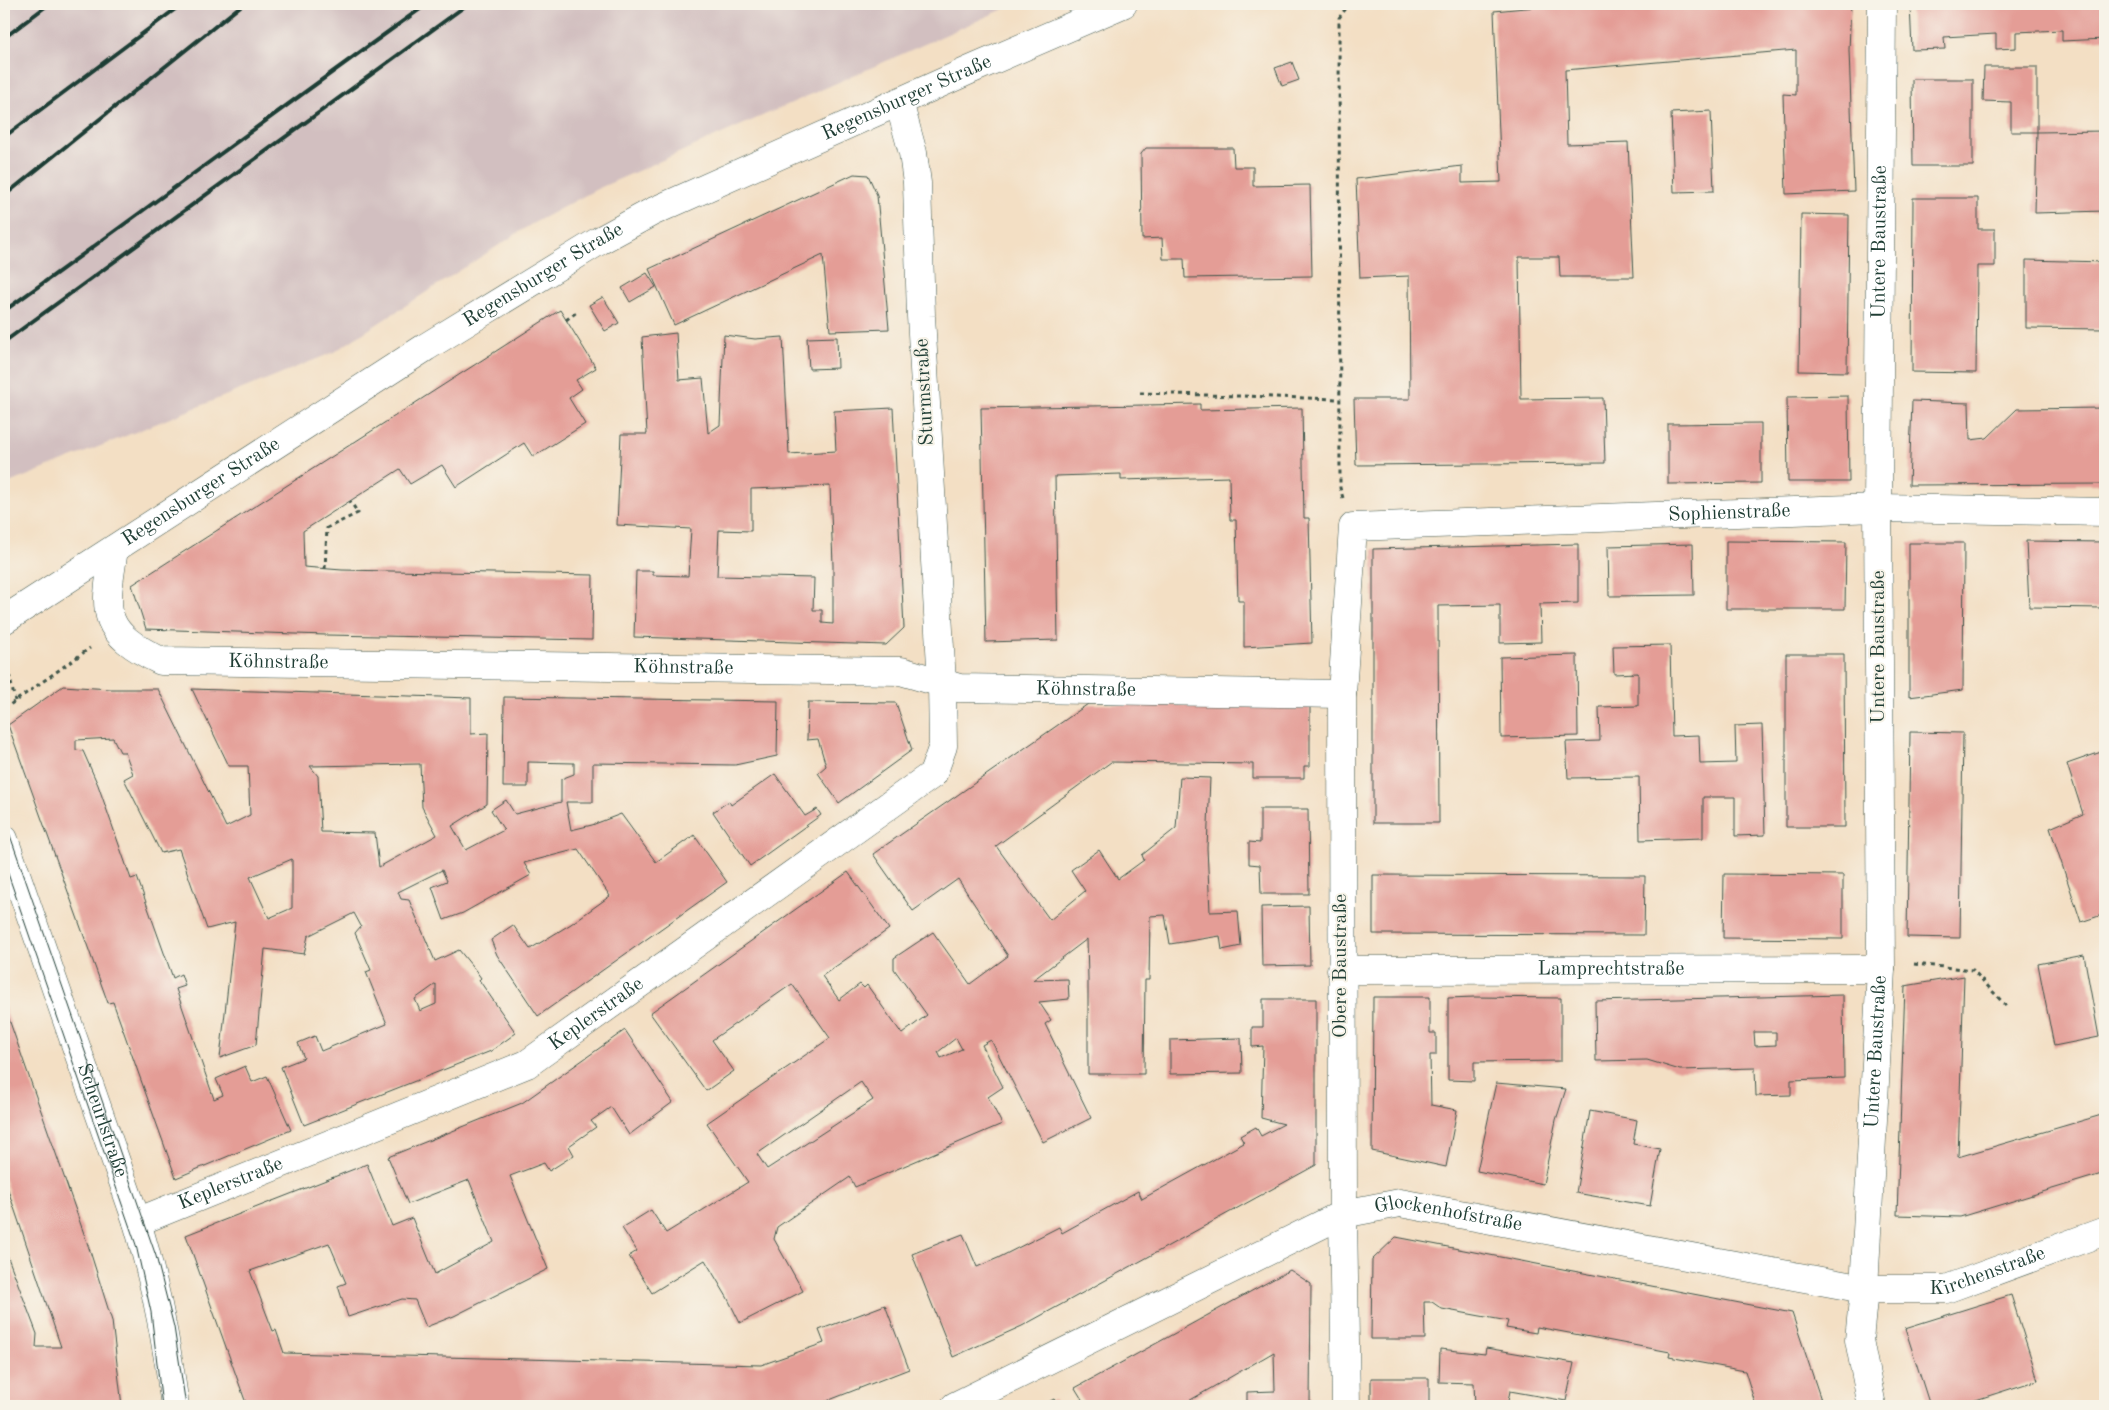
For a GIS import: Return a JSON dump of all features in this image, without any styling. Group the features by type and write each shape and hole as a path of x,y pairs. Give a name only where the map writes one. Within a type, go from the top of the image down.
{"street":[{"name":"Regensburger Straße","path":"4,620 426,347 591,246 652,212 1123,4"},
{"name":"Untere Baustraße","path":"1864,1289 1881,965 1878,508 1882,4"},
{"name":"Sturmstraße","path":"899,102 913,153 917,184 921,316 942,683"},
{"name":"Sophienstraße","path":"1353,527 1878,508 2105,512"},
{"name":"Obere Baustraße","path":"1346,1406 1341,970 1342,694 1353,527"},
{"name":"Köhnstraße","path":"114,549 107,609 115,630 137,650 160,661 901,671 959,688 1342,694"},
{"name":"Keplerstraße","path":"137,1222 527,1064 934,774 944,746 942,683"},
{"name":"Scheurlstraße","path":"4,839 137,1222 164,1327 175,1406"},
{"name":"Lamprechtstraße","path":"1341,970 1881,965"},
{"name":"Glockenhofstraße","path":"955,1406 1343,1214 1400,1203 1864,1289"},
{"name":"Kirchenstraße","path":"1864,1289 1946,1289 2105,1231"},
{"path":"1864,1289 1859,1340 1872,1406"}],"path":[{"path":"1349,4 1339,18 1340,488 1353,527"},
{"path":"566,320 578,312"},
{"path":"1140,393 1340,398"},
{"path":"325,569 327,528 358,513 350,501"},
{"path":"4,709 115,630"},
{"path":"4,651 15,701"},
{"path":"1881,965 1973,970 2006,1006"}],"shaded area":[{"path":"4,4 1015,4 597,189 530,225 334,352 4,485"}],"building":[{"path":"1567,4 1851,4 1849,50 1854,191 1786,194 1783,94 1796,95 1796,50 1565,70 1567,144 1628,142 1634,277 1560,277 1559,257 1519,257 1521,399 1603,398 1605,463 1356,465 1354,399 1410,399 1409,276 1360,278 1356,179 1462,166 1462,183 1501,182 1494,11"},
{"path":"1910,4 2105,4 2105,39 2062,41 2062,30 2016,32 2016,48 1996,49 1996,34 1944,37 1945,49 1912,50"},
{"path":"1292,62 1299,80 1282,86 1275,68"},
{"path":"1984,67 2037,67 2037,132 2011,132 2011,102 1983,101"},
{"path":"1912,79 1973,79 1973,166 1913,166"},
{"path":"1711,111 1714,191 1674,192 1671,113"},
{"path":"2105,131 2105,211 2035,213 2037,132"},
{"path":"1146,148 1233,148 1234,167 1253,167 1253,186 1310,185 1312,276 1185,278 1184,259 1163,259 1162,238 1142,239 1141,154"},
{"path":"854,174 868,175 877,195 889,329 830,331 823,255 674,325 649,269"},
{"path":"1913,198 1978,198 1978,229 1995,229 1995,266 1977,266 1976,373 1912,372"},
{"path":"1801,214 1849,215 1847,372 1799,371"},
{"path":"2026,260 2105,262 2105,329 2026,328"},
{"path":"647,273 656,287 630,302 622,288"},
{"path":"603,297 619,323 605,331 589,305"},
{"path":"560,310 596,368 576,380 582,389 569,398 585,424 533,457 524,443 456,487 442,465 410,484 400,469 303,531 304,567 342,570 593,575 592,640 326,635 146,629 132,585"},
{"path":"676,333 679,380 703,378 708,433 720,425 724,335 755,339 783,337 789,454 836,451 834,411 893,408 904,628 886,645 634,637 636,571 653,571 653,575 688,576 691,529 617,525 621,434 647,434 642,337","holes":["830,486 833,624 822,623 822,610 813,610 814,578 717,576 719,530 751,531 751,489"]},
{"path":"837,337 838,368 809,369 807,338"},
{"path":"1848,396 1849,482 1788,482 1787,397"},
{"path":"1912,401 1969,403 1970,440 1987,438 2017,409 2105,408 2105,484 1909,485"},
{"path":"1200,404 1200,410 1302,408 1304,518 1309,518 1312,643 1244,647 1244,601 1238,601 1236,520 1230,520 1229,477 1121,480 1121,474 1055,476 1058,640 986,642 981,408"},
{"path":"1761,423 1761,483 1668,484 1668,424"},
{"path":"1726,541 1846,542 1845,609 1726,609"},
{"path":"2026,541 2105,542 2105,608 2029,607"},
{"path":"1909,543 1964,543 1963,690 1909,697"},
{"path":"1578,544 1578,603 1540,604 1541,642 1500,643 1500,605 1438,606 1439,823 1373,823 1373,549"},
{"path":"1693,544 1694,595 1609,596 1608,546"},
{"path":"1670,645 1672,736 1699,735 1700,764 1736,763 1735,726 1762,725 1765,835 1735,836 1735,797 1703,797 1703,838 1640,840 1639,777 1568,778 1566,742 1600,741 1599,707 1638,706 1638,673 1614,674 1613,646"},
{"path":"1786,654 1844,654 1845,827 1786,827"},
{"path":"1577,655 1578,736 1501,738 1500,657"},
{"path":"63,686 110,689 158,689 226,827 250,815 248,766 229,766 192,689 471,698 471,734 488,733 487,804 452,826 466,850 504,830 491,810 506,800 515,814 561,802 561,779 574,774 574,763 528,762 528,787 503,787 504,697 778,701 777,756 735,765 593,763 593,802 566,802 571,830 592,825 621,814 656,862 694,835 727,882 538,1016 497,955 491,940 513,925 530,949 571,924 610,896 578,849 524,863 531,875 463,913 444,920 432,887 447,881 442,870 398,892 401,899 409,900 435,961 459,950 481,978 479,980 516,1033 491,1051 304,1125 281,1067 304,1058 298,1043 315,1036 321,1051 387,1024 366,972 371,970 355,933 361,926 354,913 308,936 304,954 265,949 256,1045 220,1058 235,922 207,929 179,849 161,853 124,779 133,774 125,752 120,752 113,738 76,740 76,750 83,751 98,785 131,879 137,877 173,978 181,974 185,986 176,989 214,1099 223,1095 216,1079 245,1066 252,1082 267,1076 291,1130 176,1178 113,1002 108,1003 8,725","holes":["420,764 422,807 437,835 379,867 375,833 321,832 318,776 310,766","292,859 292,908 269,918 250,877","436,984 436,1004 420,1011 415,999"]},
{"path":"808,702 896,703 912,750 839,803 818,773 826,766 818,739 807,740"},
{"path":"1088,704 1310,706 1310,766 1304,766 1304,778 1253,778 1253,764 1111,762 996,846 1050,920 1085,891 1071,870 1099,850 1118,879 1144,860 1142,855 1176,828 1180,777 1210,778 1207,848 1210,912 1238,911 1241,946 1222,950 1220,936 1170,944 1165,915 1150,916 1149,980 1145,980 1144,1074 1088,1074 1087,939 1033,980 1068,979 1069,999 1039,1002 1051,1020 1045,1024 1091,1118 1043,1142 991,1040 982,1045 1003,1087 988,1097 1002,1124 855,1187 850,1177 777,1227 774,1239 803,1291 740,1323 705,1260 652,1293 629,1256 637,1251 622,1228 651,1210 666,1233 748,1182 707,1123 830,1038 792,984 712,1040 734,1071 706,1091 650,1013 848,872 889,929 822,976 839,1000 860,984 864,988 867,985 902,1034 927,1015 894,969 894,958 933,932 970,984 1008,956 958,879 913,911 873,854","holes":["956,1038 962,1049 941,1058 938,1052","861,1082 873,1100 767,1169 757,1154"]},
{"path":"1910,732 1963,733 1960,938 1907,937"},
{"path":"2101,752 2105,764 2105,914 2081,922 2050,828 2083,814 2067,764"},
{"path":"775,774 805,816 817,809 821,815 750,866 713,812 729,801 731,805"},
{"path":"1260,809 1308,809 1309,894 1261,894 1260,865 1249,864 1249,842 1260,843"},
{"path":"1724,874 1843,875 1843,939 1723,938"},
{"path":"1373,875 1645,876 1644,935 1373,934"},
{"path":"1309,906 1310,965 1262,966 1261,907"},
{"path":"2084,955 2099,1037 2054,1046 2038,964"},
{"path":"1964,976 1958,1157 2105,1114 2105,1173 1960,1217 1897,1215 1905,986"},
{"path":"1843,995 1844,1078 1791,1080 1791,1095 1756,1096 1755,1068 1680,1070 1647,1060 1596,1061 1595,1001","holes":["1754,1032 1776,1032 1776,1045 1755,1046"]},
{"path":"1373,997 1430,997 1430,1033 1436,1033 1436,1055 1430,1055 1431,1105 1457,1110 1446,1167 1372,1151"},
{"path":"1448,998 1561,998 1561,1061 1474,1062 1474,1081 1448,1080"},
{"path":"1263,999 1316,999 1316,1165 1022,1326 953,1357 912,1254 963,1234 977,1267 1059,1227 1062,1233 1138,1191 1142,1199 1244,1143 1240,1136 1256,1127 1261,1136 1284,1124 1261,1118 1263,1046 1252,1047 1252,1027 1263,1027"},
{"path":"4,1005 90,1251 112,1321 122,1406 4,1405 4,1247 37,1334 36,1347 61,1347 4,1178"},
{"path":"625,1030 673,1102 629,1135 611,1107 591,1121 596,1127 569,1146 574,1155 549,1171 544,1163 510,1176 548,1269 454,1316 426,1327 415,1300 402,1299 348,1317 338,1286 346,1283 329,1243 250,1271 273,1331 276,1330 284,1353 761,1365 824,1343 819,1330 885,1305 909,1369 814,1406 247,1406 186,1235 367,1164 392,1226 412,1218 435,1274 494,1242 469,1180 408,1204 388,1157 522,1103"},
{"path":"1241,1038 1242,1073 1170,1074 1170,1040"},
{"path":"1496,1083 1566,1089 1556,1120 1543,1184 1477,1171"},
{"path":"1590,1111 1637,1120 1633,1144 1660,1149 1650,1206 1576,1193"},
{"path":"1396,1237 1792,1313 1823,1406 1756,1406 1745,1371 1669,1357 1670,1352 1537,1327 1536,1333 1506,1328 1508,1321 1442,1309 1432,1302 1424,1302 1425,1339 1371,1339 1372,1260"},
{"path":"1290,1270 1311,1284 1310,1406 1247,1406 1247,1392 1275,1391 1274,1352 1180,1406 1086,1406 1075,1388"},
{"path":"2011,1295 2038,1380 1957,1406 1930,1406 1905,1328"},
{"path":"1486,1348 1574,1363 1566,1401 1510,1391 1507,1406 1475,1406 1474,1383 1439,1382 1440,1349 1485,1354"},
{"path":"1371,1378 1429,1378 1429,1406 1371,1406"},
{"path":"1054,1399 1058,1406 1041,1406"}],"tram line":[{"path":"4,818 156,1256 174,1327 186,1406"},
{"path":"4,862 136,1245 151,1312 162,1406"}],"railway":[{"path":"4,38 49,4"},
{"path":"4,137 182,4"},
{"path":"4,196 243,4"},
{"path":"4,311 427,4"},
{"path":"4,342 468,4"}]}
